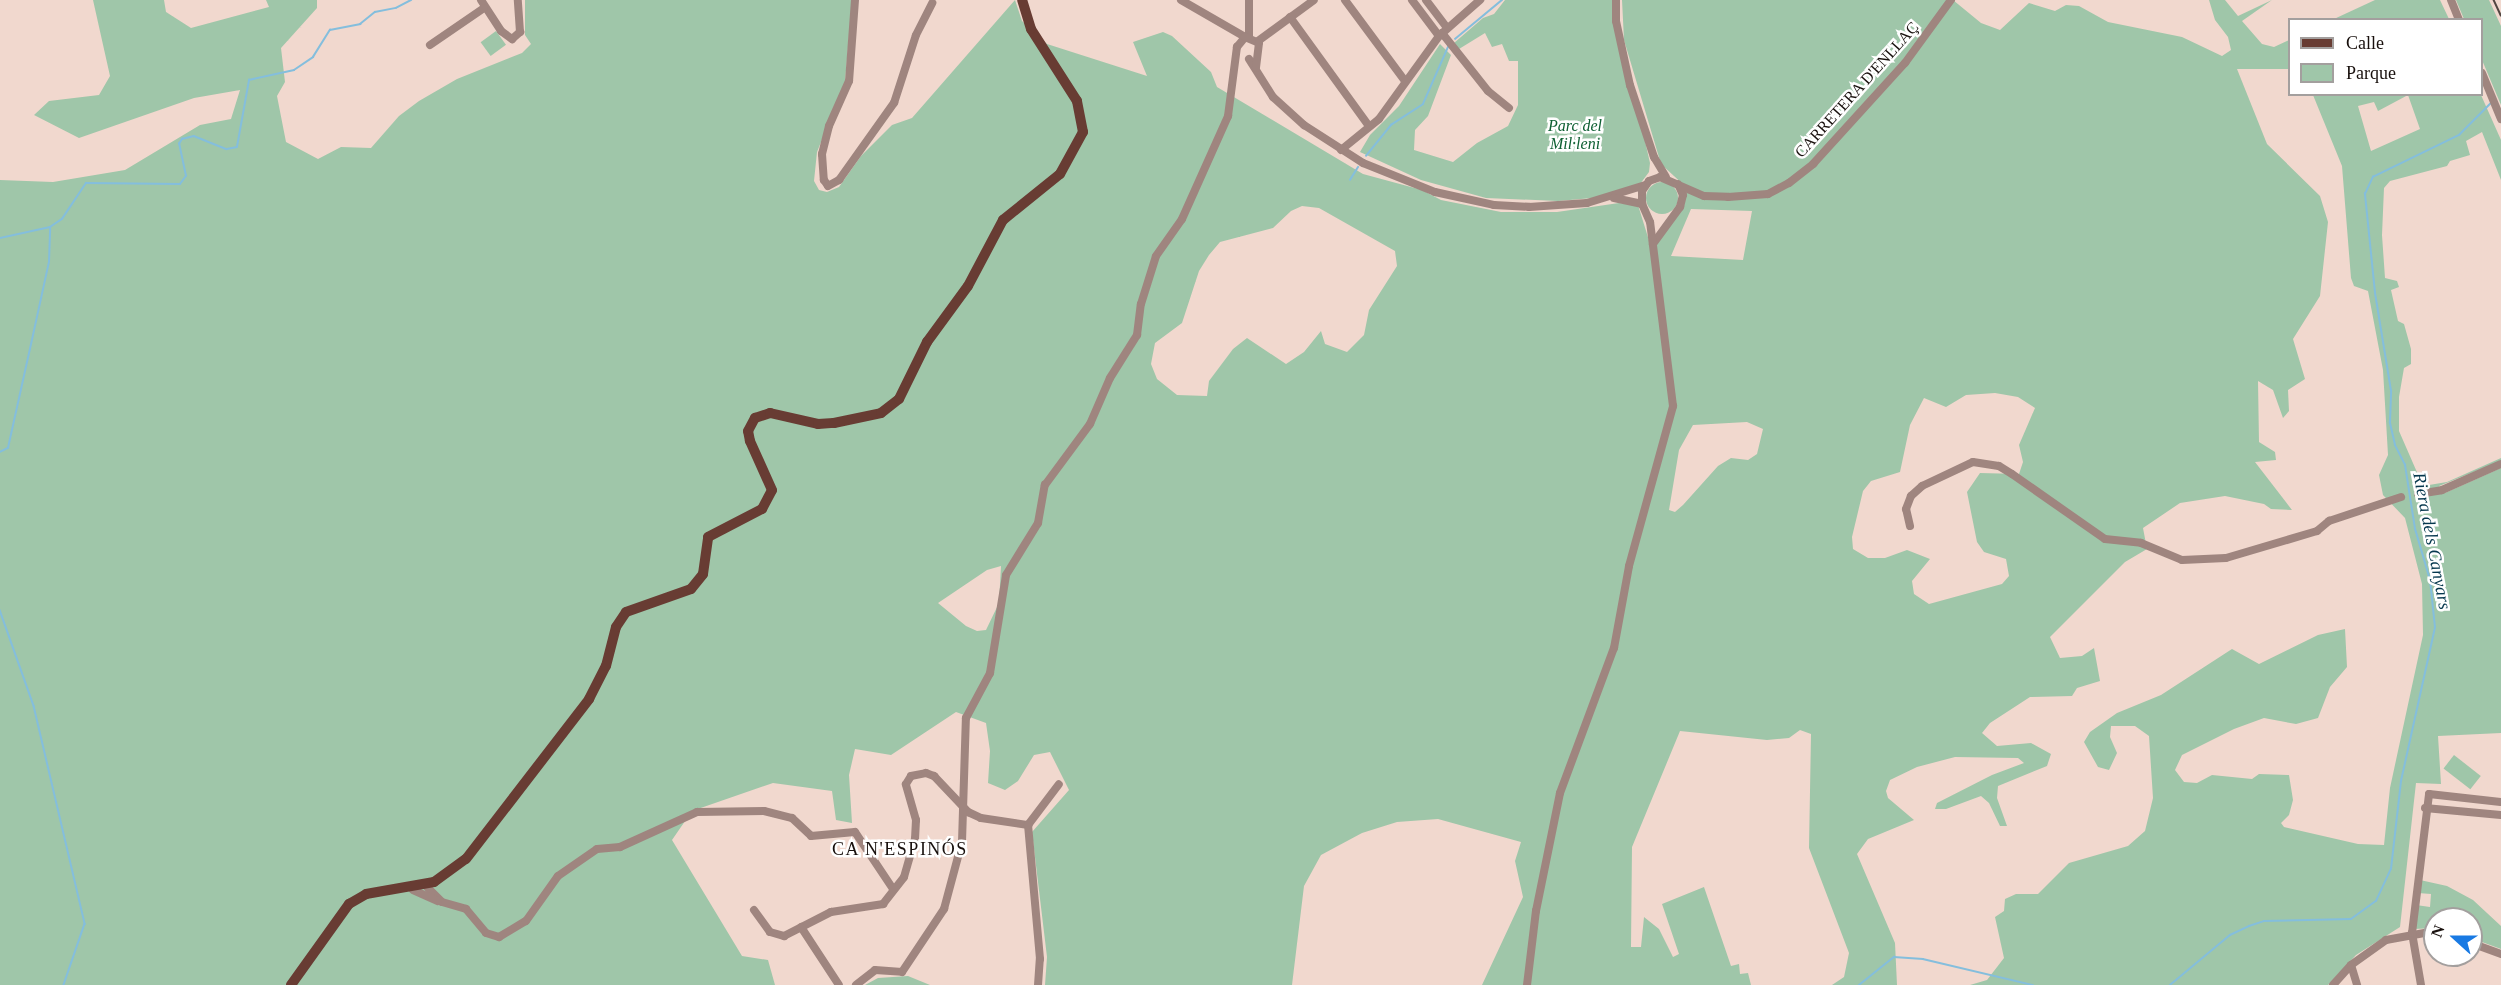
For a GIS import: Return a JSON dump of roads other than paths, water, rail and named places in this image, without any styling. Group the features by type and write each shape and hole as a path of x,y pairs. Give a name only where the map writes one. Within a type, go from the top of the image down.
{"main road":[{"path":"292,985 351,905 375,894 428,890 466,860 584,708 602,677 616,627 626,612 692,589 703,574 708,537 723,526 756,514 767,503 770,484 748,431 755,418 770,413 826,424 871,417 889,409 903,394 927,342 968,286 1003,220 1048,188 1069,162 1083,132 1082,112 1031,29 1022,0"},
{"path":"292,985 349,904 366,894 428,890 444,881 472,857 591,702 607,671 623,622 633,612 683,598 694,591 705,576 708,546 714,535 758,517 770,506 775,485 754,442 755,424 771,416 812,425 836,426 873,420 892,411 909,388 931,341 970,288 1008,219 1050,190 1072,165 1087,134 1086,112 1038,33 1027,0"}],"street":[{"path":"430,45 483,4 506,37 515,38 520,32 518,0"},
{"path":"855,0 849,81 823,147 822,168 828,186 845,173 894,103 929,3"},
{"path":"1181,0 1245,41 1258,54"},
{"path":"856,985 874,970 902,972 932,931 948,897 961,850 966,718 990,673 1006,575 1038,523 1045,485 1090,424 1110,378 1137,335 1141,304 1156,256 1182,219 1228,116 1236,66 1245,41 1249,0"},
{"path":"1245,41 1290,17 1314,0"},
{"path":"1345,0 1405,81"},
{"path":"1412,0 1442,33 1488,91 1509,108"},
{"path":"1426,0 1442,33"},
{"path":"1341,150 1370,126 1391,104 1405,81 1442,33 1480,0"},
{"path":"1616,0 1616,21 1630,85 1654,158 1666,177 1677,184 1683,195 1680,207 1653,244"},
{"name":"CARRETERA D'ENLLAÇ","path":"1680,207 1704,196 1768,195 1802,174 1905,63 1951,0"},
{"path":"2451,0 2458,18"},
{"path":"1290,17 1370,126"},
{"path":"1245,41 1248,59 1285,109 1357,159 1435,192 1494,204 1575,205 1614,198 1666,177"},
{"path":"1236,66 1258,54"},
{"path":"1256,68 1258,54"},
{"path":"2483,78 2501,119"},
{"path":"1527,985 1536,911 1560,793 1614,648 1629,566 1673,406 1653,244 1643,207 1654,158"},
{"name":"CARRETERA D'ENLLAÇ","path":"1677,184 1704,196"},
{"path":"1614,198 1643,207 1661,219 1673,215"},
{"path":"1910,526 1906,508 1911,496 1922,486 1973,462 1999,466 2105,539 2142,543 2182,560 2226,558 2317,531 2329,521 2401,497"},
{"path":"2418,494 2442,490 2501,464"},
{"path":"754,910 776,935 787,936 831,912 878,907 907,871 916,829 906,789 909,777 926,773 934,776 968,812 981,818 1028,825"},
{"path":"1038,985 1040,958 1028,825 1059,784"},
{"path":"2421,985 2412,933 2428,794 2501,802"},
{"path":"2425,808 2501,815"},
{"path":"428,890 444,903 466,909 490,935 504,936 536,912 558,876 597,849 620,847 686,816 709,811 773,812 797,821 811,836 855,832 894,889"},
{"path":"801,927 839,985"},
{"path":"2333,985 2351,965 2386,940 2423,932"},
{"path":"2483,947 2501,954"},
{"path":"2351,965 2357,985"}],"waterway":[{"path":"0,238 50,227 62,219 86,183 180,184 186,176 179,144 182,139 194,136 227,149 237,147 249,80 294,70 313,57 330,30 360,24 375,12 396,8 411,0"},
{"path":"1455,39 1502,0"},
{"path":"1366,156 1391,125 1423,104 1448,47"},
{"name":"Riera dels Canyars","path":"2170,985 2230,935 2249,926 2264,921 2351,919 2376,901 2391,869 2401,781 2435,628 2430,580 2415,529 2405,465 2395,445 2390,423 2391,391 2375,293 2365,194 2373,177 2459,135 2491,103"},
{"path":"1350,180 1358,167"},
{"path":"0,452 8,448 49,262 50,228"},
{"path":"0,610 34,706 85,924 64,985"},
{"path":"1859,985 1894,957 1923,959 2033,985"}],"railway":[{"path":"2494,0 2501,15"}],"district":[{"name":"CA N'ESPINÓS","path":"900,849"}],"park label":[{"name":"Parc del Mil·leni","path":"1575,135"}]}
